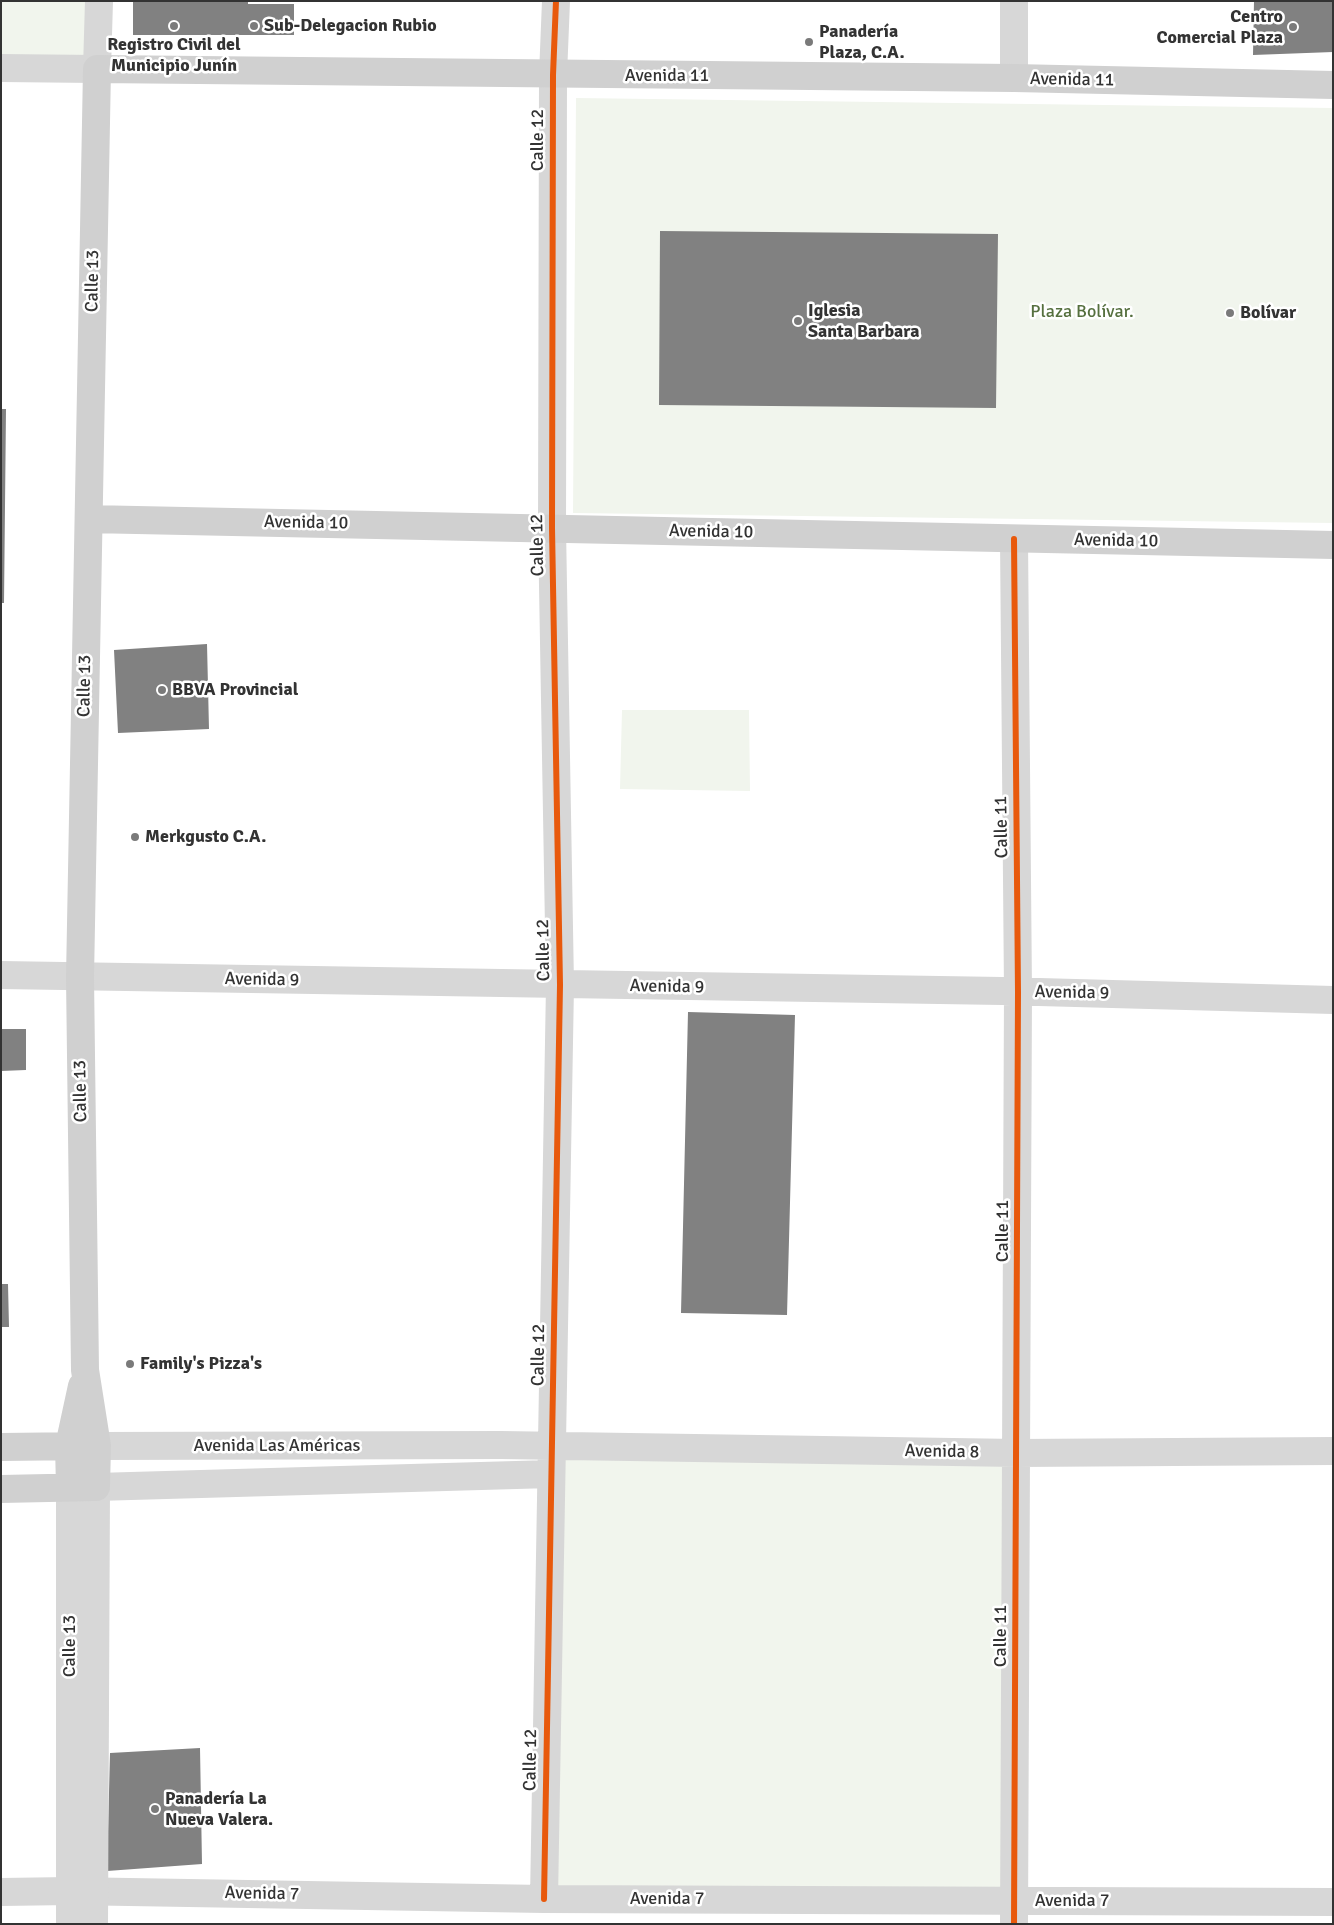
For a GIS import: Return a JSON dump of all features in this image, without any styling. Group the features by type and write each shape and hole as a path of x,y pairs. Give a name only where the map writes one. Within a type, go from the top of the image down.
{"main road":[{"name":"Avenida 11","path":"97,69 554,75 1014,78 1333,85"},
{"name":"Calle 13","path":"83,1487 97,1446 85,1370 80,977 97,69"},
{"name":"Avenida 10","path":"89,519 1333,545"},
{"name":"Calle 13","path":"83,1487 69,1446 85,1370"},
{"name":"Avenida Las Américas","path":"1,1447 97,1446"},
{"name":"Avenida Las Américas","path":"1,1489 83,1487"}],"street":[{"name":"Calle 13","path":"97,69 99,1"},
{"name":"Calle 12","path":"544,1899 560,985 552,528 556,1"},
{"path":"1014,1 1014,78"},
{"name":"Avenida 11","path":"1,68 97,69"},
{"name":"Calle 11","path":"1014,539 1018,992 1014,1913"},
{"name":"Avenida 9","path":"1,976 1018,992 1333,1000"},
{"name":"Avenida Las Américas","path":"97,1446 502,1445 552,1447"},
{"name":"Avenida 8","path":"552,1447 1333,1452"},
{"name":"Avenida Las Américas","path":"83,1487 551,1474"},
{"name":"Calle 13","path":"70,1924 82,1891 83,1487"},
{"name":"Calle 13","path":"82,1891 94,1924"},
{"name":"Avenida 7","path":"1,1892 82,1891 544,1899 1014,1913 1333,1902"}],"green space":[{"path":"1,1 89,1 88,57 1,55"},
{"name":"Plaza Bolívar.","path":"576,98 1333,108 1333,523 573,513"},
{"path":"622,710 749,710 750,791 620,789"},
{"path":"563,1454 1010,1462 1004,1891 554,1889"}],"building":[{"path":"133,1 248,1 248,4 294,4 294,35 133,35"},
{"name":"Centro Comercial Plaza","path":"1254,1 1333,1 1333,52 1253,55"},
{"path":"660,231 998,234 996,408 659,405"},
{"path":"1,409 6,409 4,603 1,603"},
{"name":"BBVA Provincial","path":"207,644 209,729 118,733 114,650"},
{"path":"688,1012 795,1015 787,1315 681,1313"},
{"path":"1,1029 26,1029 26,1070 1,1071"},
{"path":"1,1284 8,1284 9,1327 1,1327"},
{"name":"Panadería La Nueva Valera.","path":"200,1748 202,1864 107,1871 110,1753"}],"cycle path":[{"path":"544,1899 560,985 552,528 553,75 556,1"},
{"path":"1014,539 1018,992 1014,1924"}],"place":[{"name":"Registro Civil del Municipio Junín","path":"174,26"},
{"name":"Sub-Delegacion Rubio","path":"254,26"},
{"name":"Centro Comercial Plaza","path":"1293,27"},
{"name":"Panadería Plaza, C.A.","path":"809,42"},
{"name":"Bolívar","path":"1230,313"},
{"name":"Iglesia Santa Barbara","path":"798,321"},
{"name":"BBVA Provincial","path":"162,690"},
{"name":"Merkgusto C.A.","path":"135,837"},
{"name":"Family's Pizza's","path":"130,1364"},
{"name":"Panadería La Nueva Valera.","path":"155,1809"}]}
